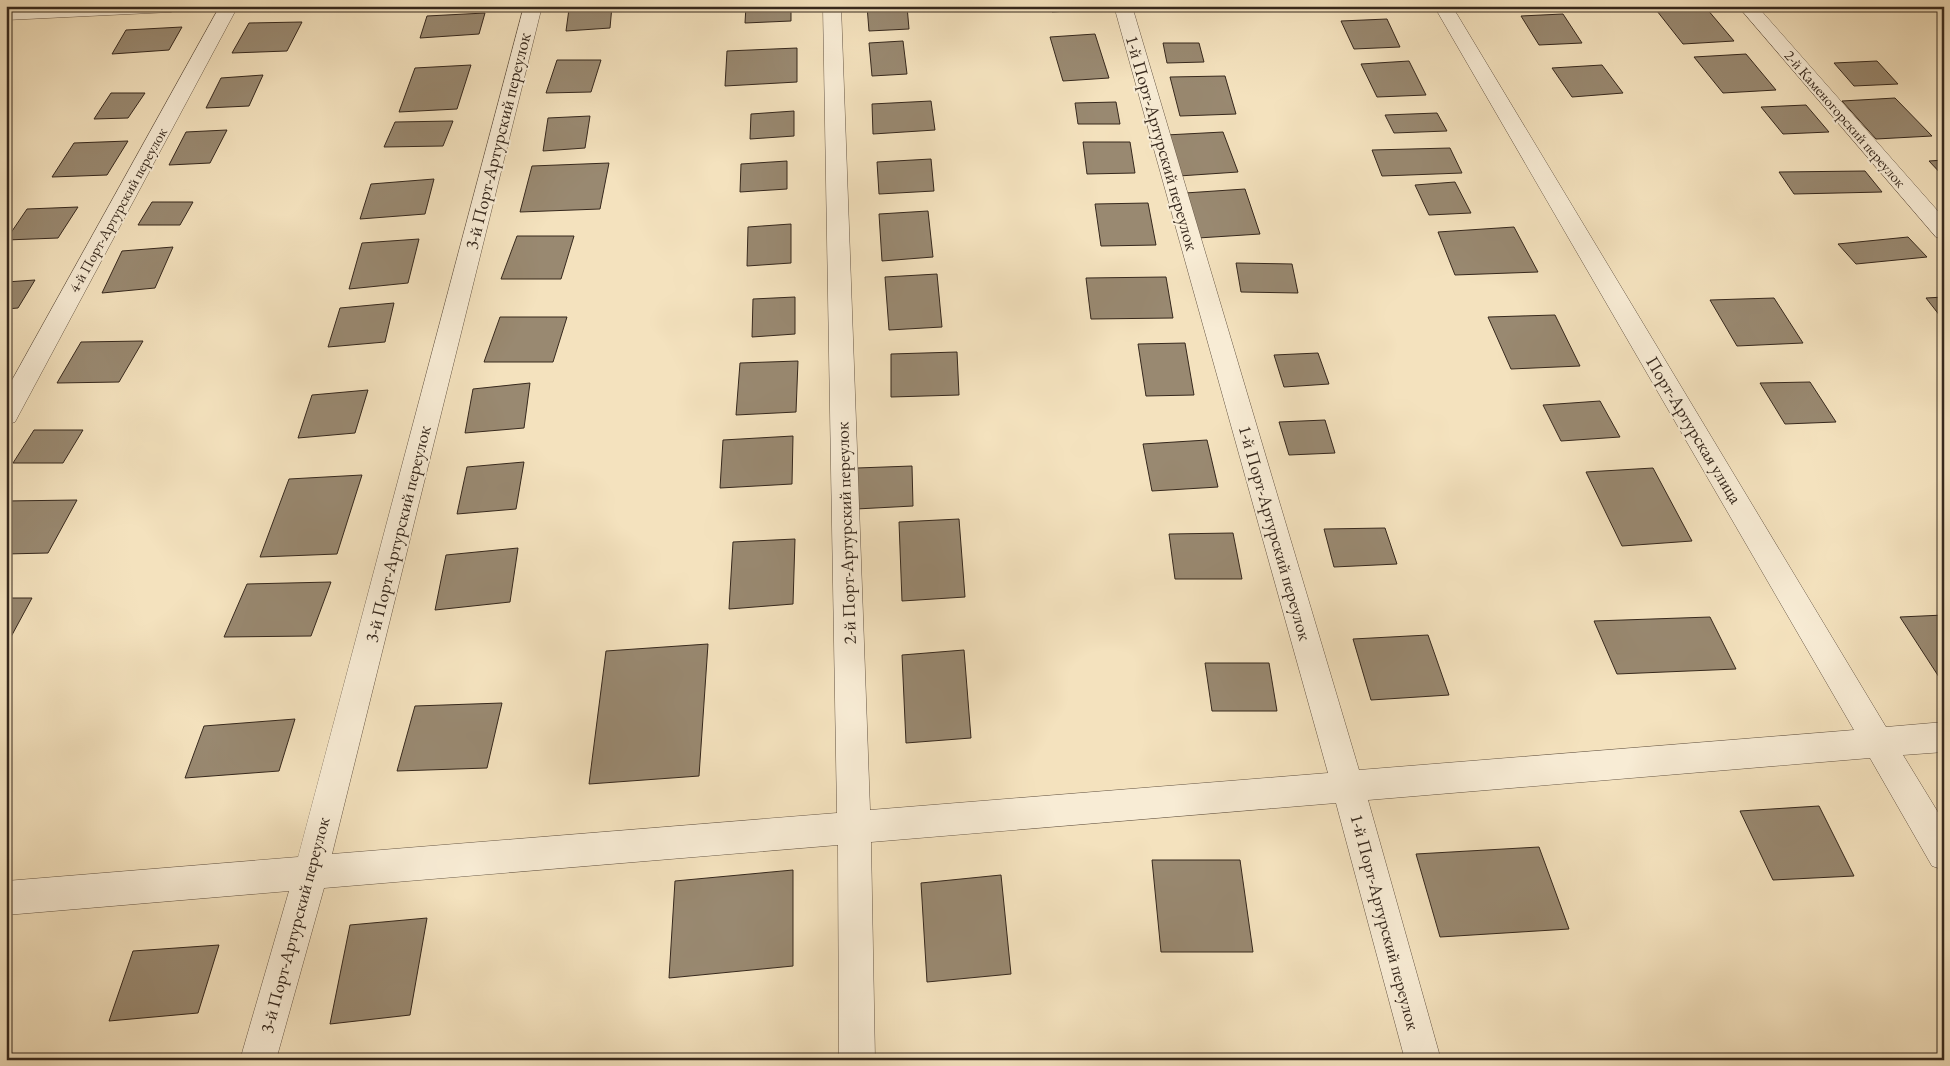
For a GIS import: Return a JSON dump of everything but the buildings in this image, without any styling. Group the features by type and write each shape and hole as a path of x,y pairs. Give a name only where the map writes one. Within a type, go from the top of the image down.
{"street":[{"path":"6,14 171,6"},
{"name":"4-й Порт-Артурский переулок","path":"6,415 229,6"},
{"name":"3-й Порт-Артурский переулок","path":"258,1060 311,873 533,6"},
{"name":"2-й Порт-Артурский переулок","path":"832,6 854,828 857,1060"},
{"name":"1-й Порт-Артурский переулок","path":"1123,6 1348,787 1423,1060"},
{"name":"Порт-Артурская улица","path":"1443,6 1944,854"},
{"name":"2-й Каменогорский переулок","path":"1747,6 1944,232"},
{"path":"6,898 1879,744 1944,737"}]}
